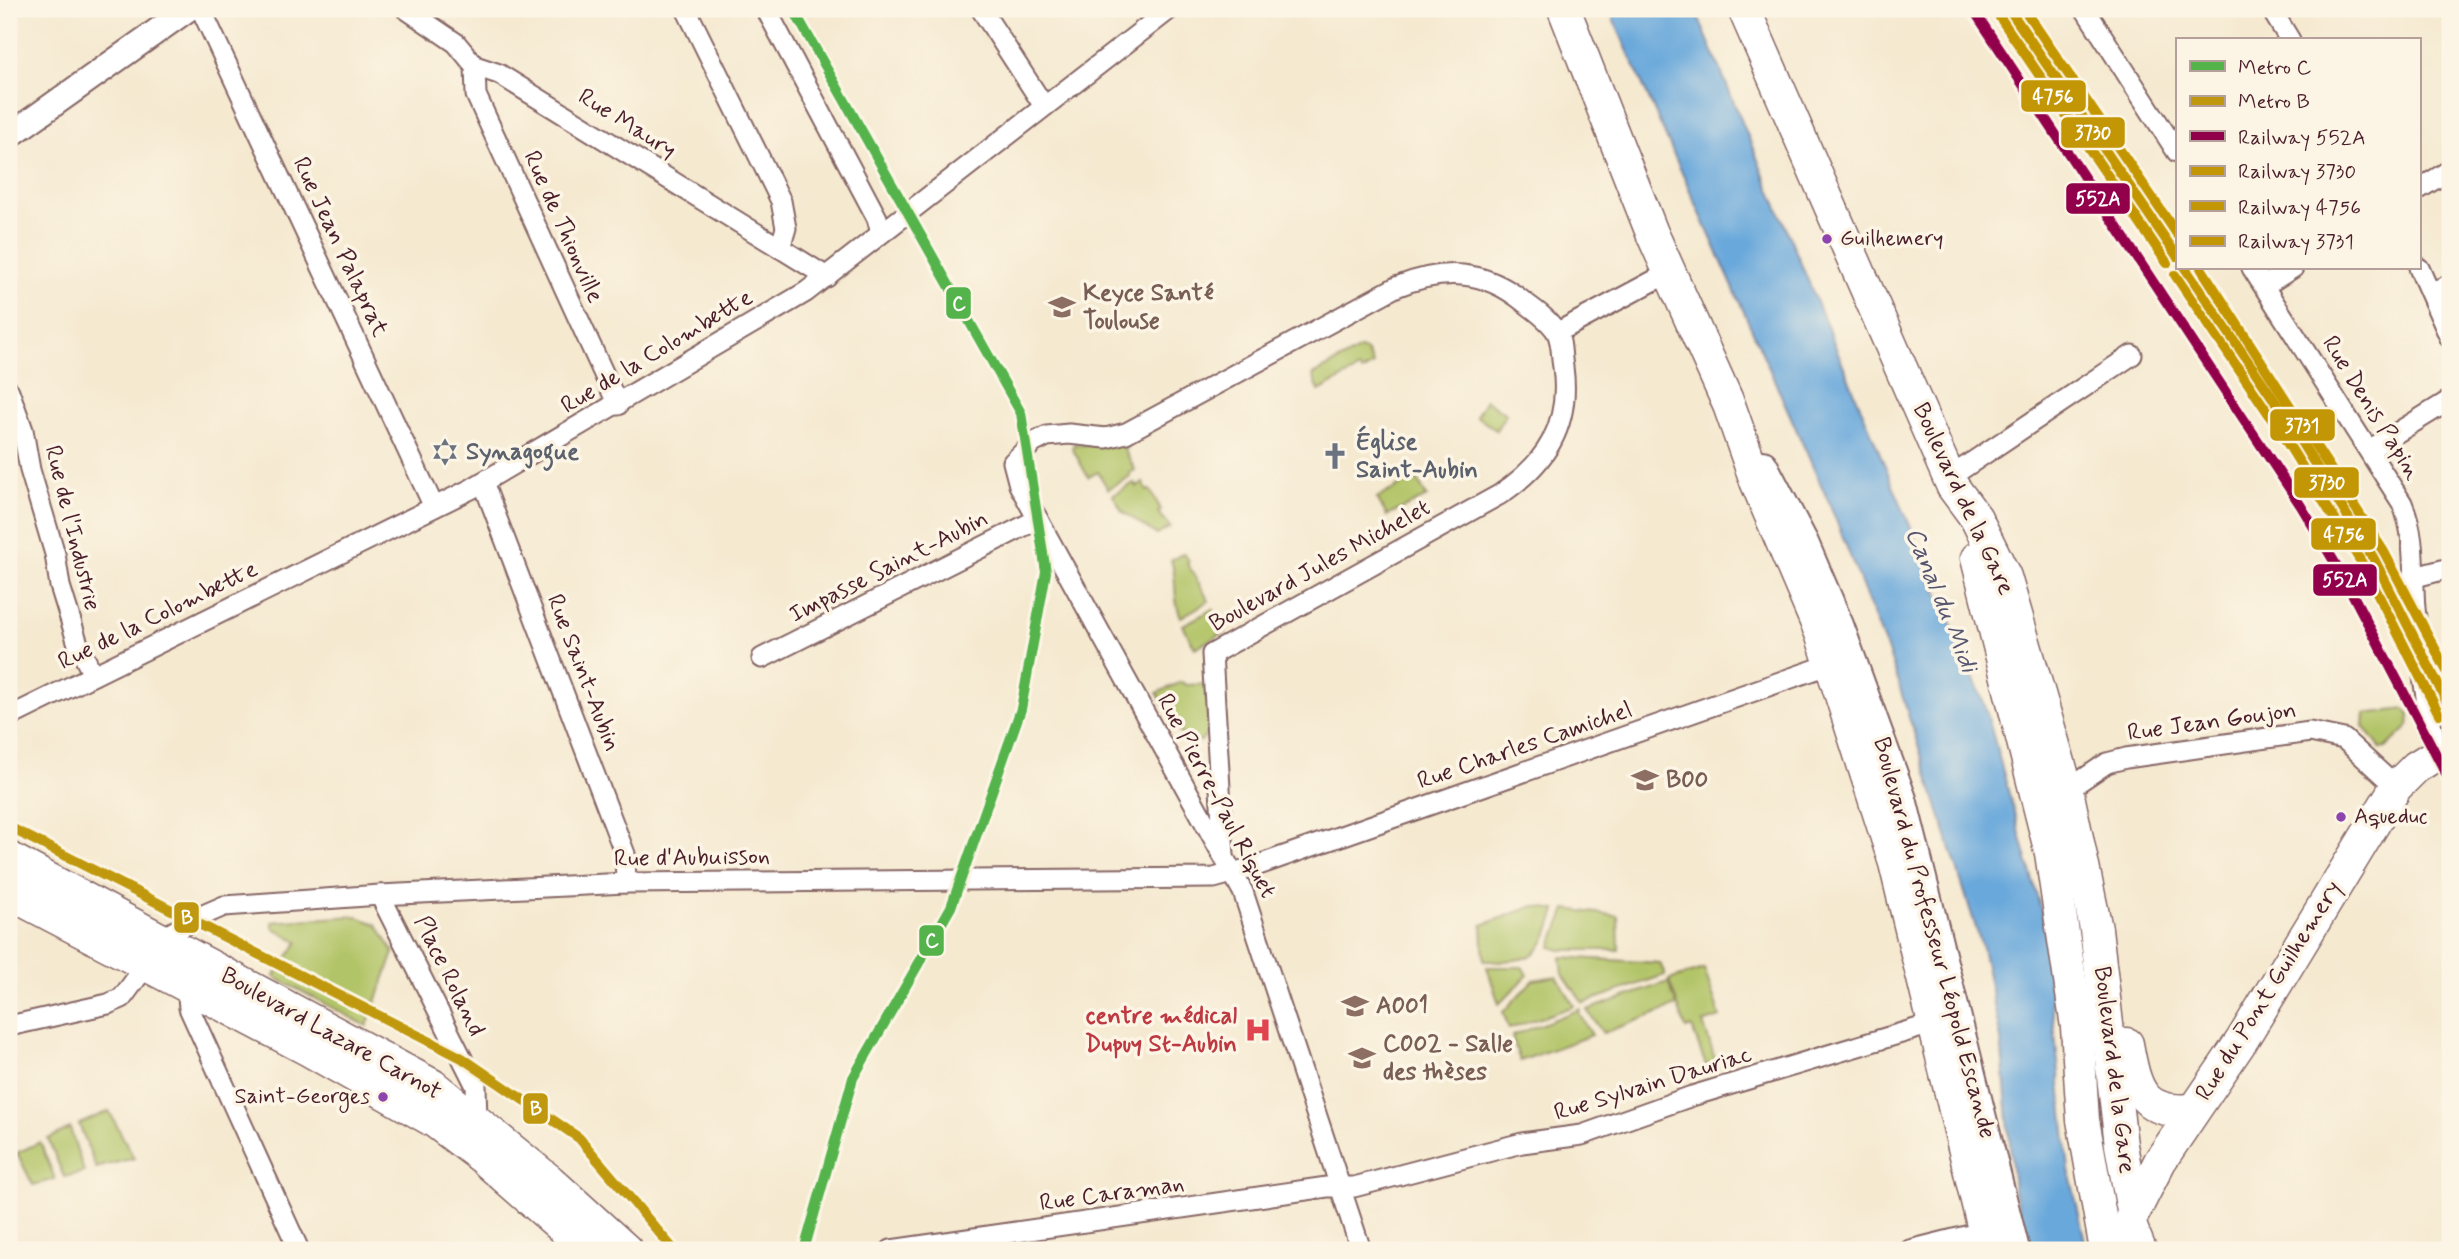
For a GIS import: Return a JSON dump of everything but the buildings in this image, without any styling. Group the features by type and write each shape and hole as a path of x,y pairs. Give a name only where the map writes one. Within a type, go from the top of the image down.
{"main road":[{"name":"Boulevard du Professeur Léopold Escande","path":"1564,9 1676,285 1729,405 1756,481 1831,664 1895,863 1987,1241"},
{"name":"Boulevard de la Gare","path":"1744,9 1952,482 1976,518 2005,577 2067,790 2096,929 2121,1145 2120,1234"},
{"name":"Boulevard du Professeur Léopold Escande","path":"1729,405 1804,543 1876,721 1902,799 2015,1250"},
{"path":"1952,482 1982,575 2051,853 2077,1027 2082,1120 2120,1234"},
{"name":"Rue du Pont Guilhemery","path":"2120,1234 2193,1110 2242,1040 2396,787 2445,749"},
{"name":"Boulevard Lazare Carnot","path":"9,858 153,952 198,976 432,1085 477,1120 626,1250"},
{"name":"Boulevard Lazare Carnot","path":"9,893 153,952"},
{"name":"Boulevard de la Gare","path":"2096,929 2108,939 2134,1081 2139,1093 2155,1107 2178,1111 2193,1110"},
{"name":"Boulevard Lazare Carnot","path":"198,976 434,1121 483,1158 587,1250"}],"street":[{"path":"9,136 188,9"},
{"name":"Rue Jean Palaprat","path":"201,9 434,507"},
{"name":"Rue Maury","path":"406,9 456,43 475,66 499,74 827,277"},
{"path":"686,9 781,201 786,228 780,248"},
{"path":"766,9 877,218 881,233"},
{"path":"981,9 1045,107"},
{"name":"Rue de la Colombette","path":"9,717 434,507 618,405 827,277 1170,9"},
{"path":"2085,9 2176,150"},
{"path":"2271,9 2289,38"},
{"name":"Rue de Thionville","path":"475,66 476,95 618,405"},
{"path":"2420,188 2450,170"},
{"name":"Rue Denis Papin","path":"2253,270 2402,503 2412,526 2426,709 2445,749"},
{"path":"2264,286 2290,270"},
{"path":"2420,270 2450,338"},
{"name":"Rue Pierre-Paul Riquet","path":"1361,1250 1244,892 1019,485 1013,463 1033,443 1048,436 1069,434 1084,438 1106,438 1126,433 1421,276 1466,272 1487,278 1511,291 1558,332"},
{"path":"1558,332 1676,285"},
{"path":"2430,292 2450,285"},
{"name":"Boulevard Jules Michelet","path":"1224,855 1212,654 1499,495 1538,465 1560,428 1564,407 1566,387 1558,332"},
{"path":"1952,482 2132,355"},
{"name":"Rue de l'Industrie","path":"9,391 23,430 30,470 55,554 60,586 78,644 93,675"},
{"path":"2369,450 2450,400"},
{"name":"Rue Saint-Aubin","path":"482,482 625,854 626,883"},
{"name":"Impasse Saint-Aubin","path":"762,658 1038,519"},
{"path":"2415,577 2450,568"},
{"name":"Rue Charles Camichel","path":"1233,873 1831,664"},
{"name":"Rue Jean Goujon","path":"2067,790 2107,764 2126,758 2310,732 2344,739 2396,787"},
{"name":"Rue d'Aubuisson","path":"153,952 201,915 224,906 626,883 1190,880 1233,873"},
{"name":"Place Roland","path":"380,895 475,1086 477,1120"},
{"path":"9,1026 108,1004 122,998 153,952"},
{"path":"198,976 188,997 189,1008 299,1250"},
{"name":"Rue Sylvain Dauriac","path":"1341,1187 1354,1187 1522,1143 1582,1135 1692,1096 1935,1023"},
{"name":"Rue Caraman","path":"891,1250 955,1246 1341,1187"},
{"path":"1910,1250 1987,1241"}],"green space":[{"path":"1360,349 1366,351 1373,365 1362,372 1359,369 1319,391 1313,375"},
{"path":"1486,400 1506,414 1496,430 1476,416"},
{"path":"1125,443 1127,447 1124,449 1135,470 1129,473 1130,477 1108,489 1098,472 1088,477 1072,448 1074,444 1102,446"},
{"path":"1416,477 1427,497 1387,516 1377,498"},
{"path":"1134,483 1136,487 1143,483 1147,491 1150,490 1161,510 1158,512 1170,527 1157,535 1122,511 1113,495"},
{"path":"1184,553 1209,601 1181,617 1171,560"},
{"path":"1213,609 1225,632 1195,648 1183,625"},
{"path":"1181,682 1187,685 1205,684 1209,731 1201,741 1189,741 1183,737 1157,693"},
{"path":"2405,709 2409,714 2408,727 2386,748 2381,749 2364,726 2365,714"},
{"path":"1534,906 1556,910 1540,948 1525,958 1484,961 1482,925"},
{"path":"1566,909 1618,916 1619,950 1560,950 1551,947"},
{"path":"354,916 377,924 394,953 367,1026 274,977 298,942 274,928 272,922"},
{"path":"1561,957 1660,963 1665,975 1583,1003 1563,974"},
{"path":"1487,967 1522,967 1528,975 1499,1004"},
{"path":"1704,969 1720,1017 1703,1023 1716,1062 1706,1066 1692,1027 1686,1029 1669,980"},
{"path":"1557,976 1574,1006 1509,1029 1503,1012 1533,980"},
{"path":"1668,982 1677,1006 1603,1033 1587,1010"},
{"path":"1580,1009 1579,1014 1592,1035 1520,1061 1512,1036"},
{"path":"109,1111 134,1158 96,1168 79,1124"},
{"path":"70,1128 84,1172 64,1177 48,1139"},
{"path":"40,1142 55,1179 33,1185 17,1153"}],"water":[{"path":"1609,9 1695,9 1985,706 2043,918 2069,1170 2087,1250 2029,1250 2014,1191 2001,1039 1982,947 1890,657 1830,505"}],"metro line":[{"name":"C","path":"793,9 1021,413 1046,572 1021,709 951,907 853,1078 804,1250"},
{"name":"B","path":"9,827 462,1058 579,1138 674,1250"}],"rail line":[{"name":"552A","path":"1973,9 2301,506 2344,578 2450,781"},
{"name":"3730","path":"2009,9 2176,255"},
{"name":"3731","path":"2024,9 2176,233"},
{"name":"4756","path":"1999,16 2167,263"},
{"name":"3730","path":"2186,270 2285,416 2374,559 2450,708"},
{"name":"3731","path":"2202,270 2384,552 2450,677"},
{"name":"4756","path":"2175,275 2275,423 2363,565 2439,714"}],"place":[{"name":"Guilhemery","path":"1827,239"},
{"name":"Keyce Santé Toulouse","path":"1062,307"},
{"name":"Synagogue","path":"445,452"},
{"name":"Église Saint-Aubin","path":"1335,456"},
{"name":"B00","path":"1645,780"},
{"name":"Aqueduc","path":"2341,817"},
{"name":"A001","path":"1355,1006"},
{"name":"centre médical Dupuy St-Aubin","path":"1258,1030"},
{"name":"C002 - Salle des thèses","path":"1362,1058"},
{"name":"Saint-Georges","path":"383,1097"}],"water label":[{"name":"Canal du Midi","path":"1941,600"}]}
